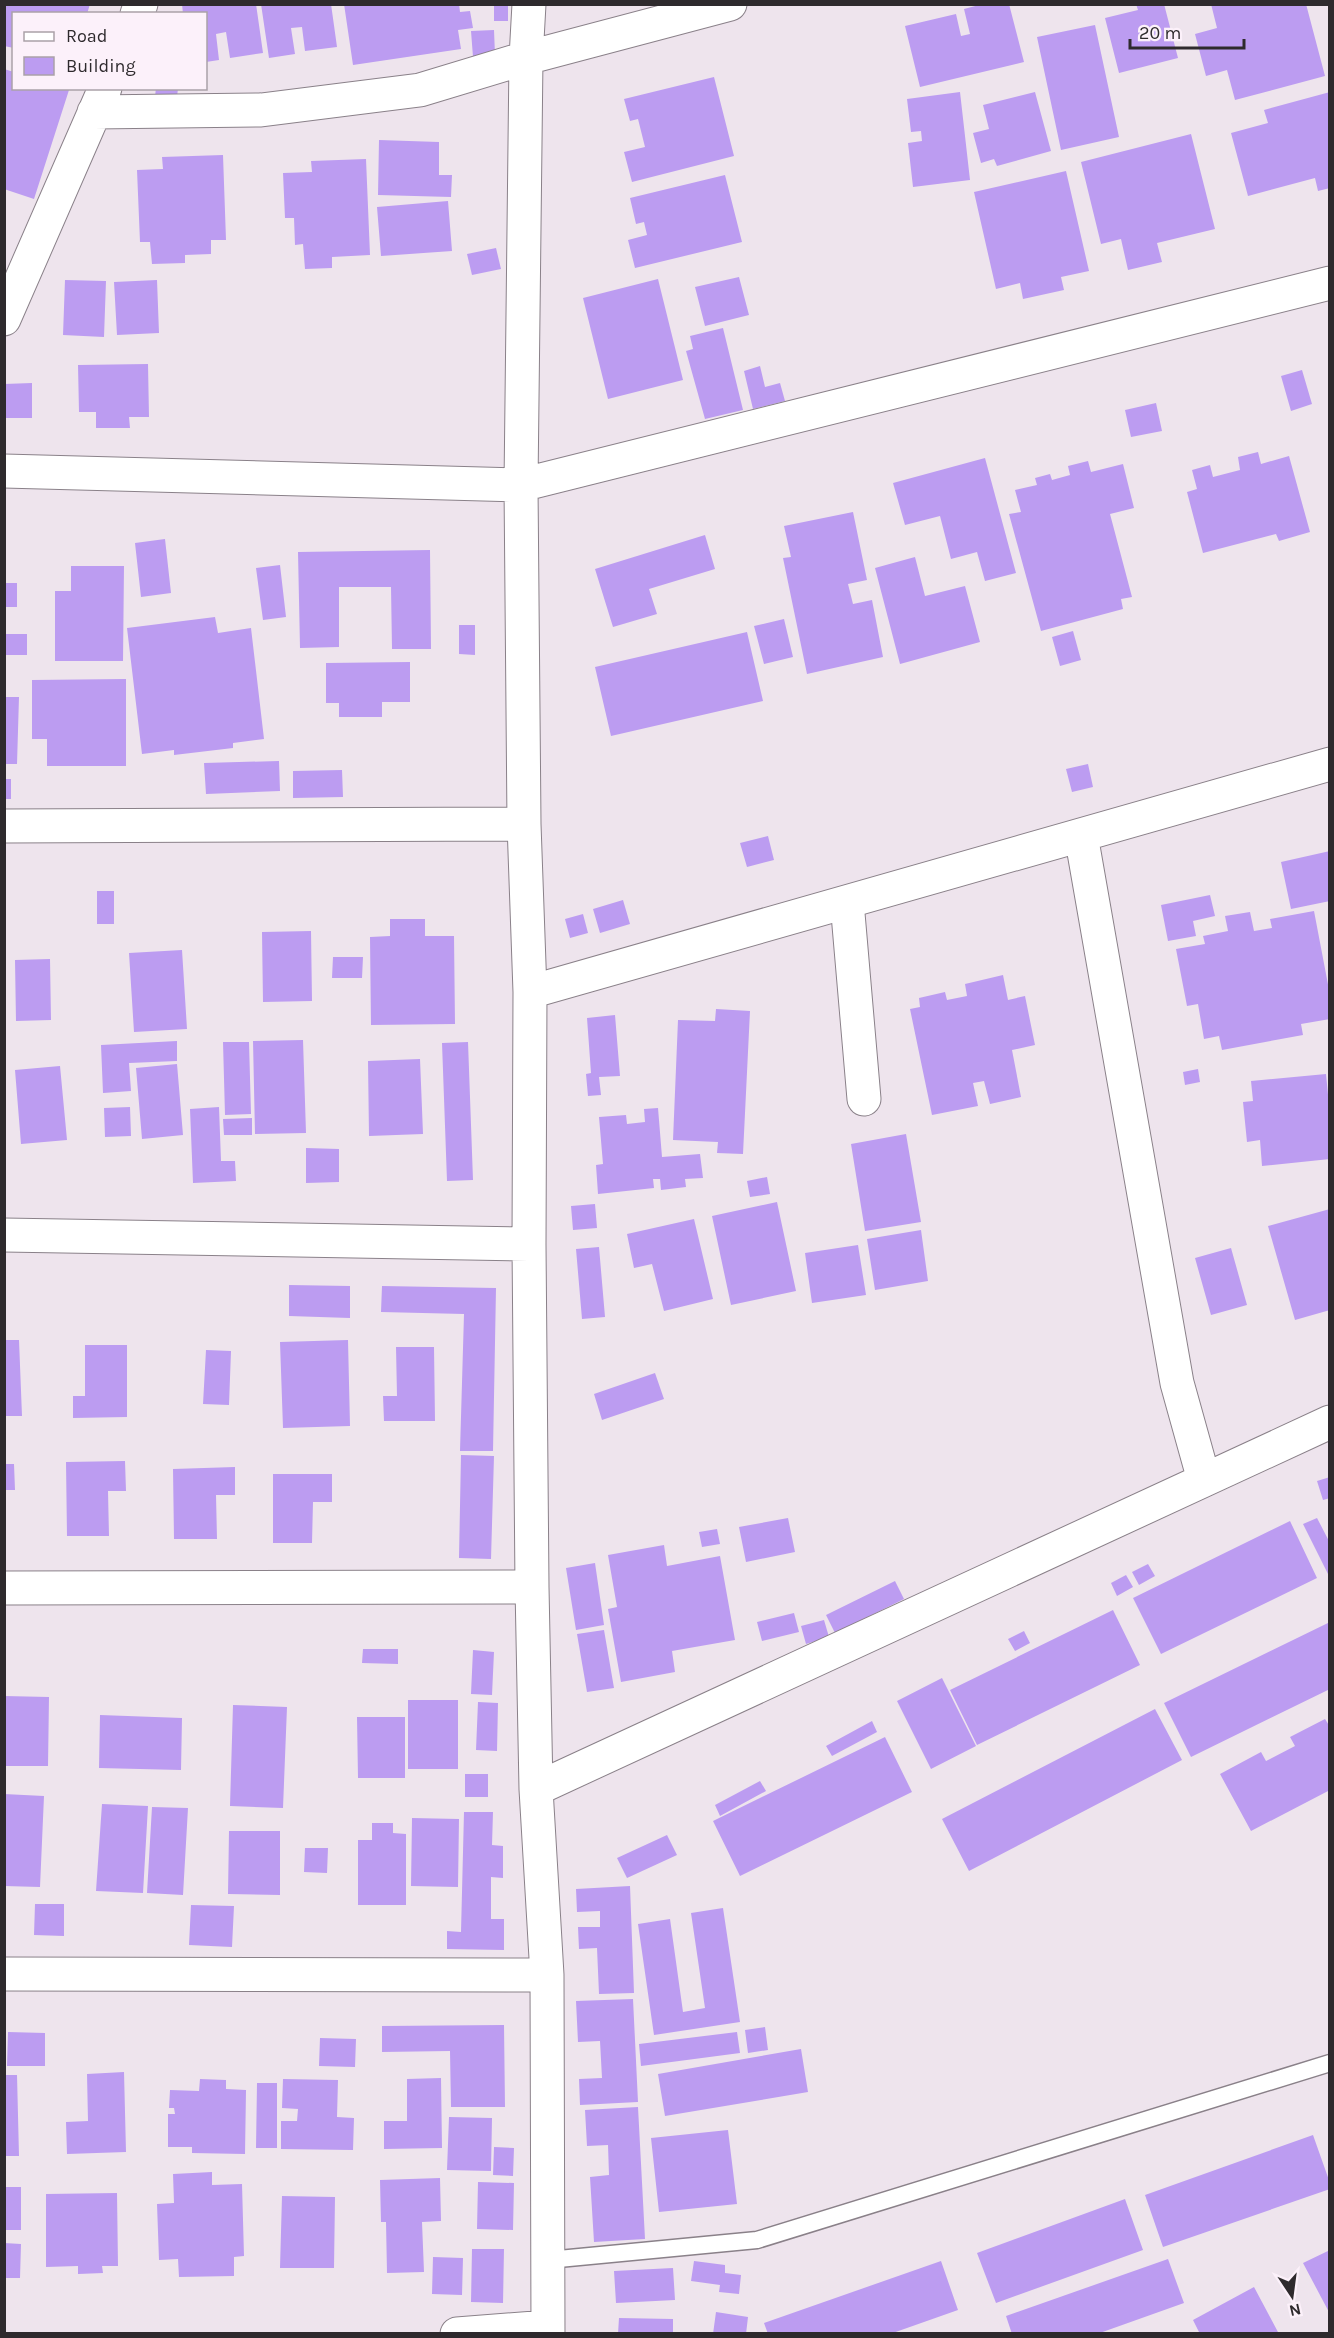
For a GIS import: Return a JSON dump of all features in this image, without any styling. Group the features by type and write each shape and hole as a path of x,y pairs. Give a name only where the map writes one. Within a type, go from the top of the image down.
{"street":[{"path":"457,2334 548,2330 547,1975 536,1789 532,1587 528,1244 530,992 524,824 521,485 526,58 530,4"},
{"path":"4,319 99,100 261,110 420,90 526,58 730,4"},
{"path":"4,471 521,485 1329,283"},
{"path":"530,992 1329,764"},
{"path":"4,826 524,824"},
{"path":"1082,835 1177,1383 1204,1480"},
{"path":"847,902 864,1100"},
{"path":"4,1235 528,1244"},
{"path":"536,1789 1329,1422"},
{"path":"4,1588 532,1587"},
{"path":"4,1974 547,1975"}],"lane":[{"path":"548,2260 757,2240 1329,2062"}],"building":[{"path":"4,4 90,4 88,12 12,12 12,48 4,46"},
{"path":"182,4 256,4 263,53 230,58 226,32 216,34 219,60 207,62 207,12 183,12"},
{"path":"261,4 331,4 337,47 305,51 302,27 291,28 295,54 269,58"},
{"path":"344,4 459,4 460,12 470,11 473,28 458,30 461,49 353,65"},
{"path":"494,4 508,4 508,21 494,21"},
{"path":"983,4 1009,4 1024,62 920,87 905,26 956,14 961,36 970,34 964,9"},
{"path":"1136,4 1164,4 1178,58 1119,73 1105,18 1138,10"},
{"path":"1211,4 1306,4 1325,76 1235,100 1227,70 1206,76 1195,34 1217,28"},
{"path":"1095,25 1119,137 1061,150 1037,37"},
{"path":"494,30 495,55 473,57 471,31"},
{"path":"4,69 12,71 12,90 69,90 34,199 4,189"},
{"path":"714,77 734,156 632,182 624,152 645,147 638,119 630,121 624,99"},
{"path":"156,90 178,90 176,107 154,105"},
{"path":"960,92 970,180 913,187 908,143 922,141 921,131 911,132 907,99"},
{"path":"1035,92 1051,151 997,166 994,159 981,163 973,133 989,129 983,105"},
{"path":"1330,92 1330,188 1318,191 1315,178 1248,196 1231,133 1268,123 1264,110"},
{"path":"1191,134 1215,229 1157,243 1162,262 1128,270 1121,239 1101,244 1081,162"},
{"path":"379,140 439,142 439,175 452,175 451,197 378,195"},
{"path":"223,155 226,240 211,240 211,254 185,255 185,263 152,264 150,242 140,242 137,170 163,169 162,157"},
{"path":"366,159 370,255 332,257 332,268 305,269 303,244 295,245 294,218 285,218 283,173 312,172 311,161"},
{"path":"1066,171 1089,271 1061,277 1064,290 1023,299 1020,283 996,289 974,192"},
{"path":"725,175 742,242 635,268 628,240 647,235 644,222 636,224 630,198"},
{"path":"448,201 452,251 381,256 377,207"},
{"path":"496,248 501,269 472,275 467,254"},
{"path":"739,277 749,315 705,326 695,287"},
{"path":"658,279 683,380 608,399 583,298"},
{"path":"65,280 106,281 104,337 63,335"},
{"path":"157,280 159,333 117,335 114,282"},
{"path":"723,328 743,410 705,419 686,351 693,349 690,336"},
{"path":"148,364 149,417 129,417 130,428 96,428 96,412 79,412 78,365"},
{"path":"760,366 765,387 780,383 785,401 753,409 744,371"},
{"path":"1302,370 1312,404 1291,411 1281,376"},
{"path":"32,383 32,418 4,418 4,384"},
{"path":"1156,403 1162,431 1131,437 1125,410"},
{"path":"1258,452 1261,464 1289,456 1310,532 1279,541 1276,534 1203,553 1187,492 1197,489 1192,470 1210,465 1213,477 1240,470 1238,457"},
{"path":"985,458 1016,573 985,581 977,552 951,559 940,516 905,525 893,483"},
{"path":"1088,461 1091,472 1123,464 1134,508 1110,514 1132,597 1121,599 1123,609 1041,631 1009,514 1021,512 1015,490 1037,485 1035,478 1050,474 1052,480 1070,475 1068,466"},
{"path":"853,512 867,580 848,584 853,604 872,600 883,657 807,674 783,558 791,557 784,526"},
{"path":"705,535 715,569 649,589 657,614 613,627 595,569"},
{"path":"165,539 171,593 141,597 135,543"},
{"path":"430,550 431,649 392,649 391,587 339,587 339,647 300,648 298,552"},
{"path":"915,557 925,596 965,586 980,642 900,664 875,568"},
{"path":"280,565 286,617 263,620 256,568"},
{"path":"71,566 124,566 123,661 55,661 55,591 71,591"},
{"path":"4,583 17,583 17,607 4,607"},
{"path":"215,617 218,633 251,628 264,739 233,743 233,748 174,755 174,750 142,754 127,628"},
{"path":"784,619 793,657 764,664 754,626"},
{"path":"459,625 475,625 475,655 459,654"},
{"path":"1073,631 1081,660 1060,666 1052,637"},
{"path":"747,632 763,701 611,736 595,667"},
{"path":"4,634 27,634 27,655 4,655"},
{"path":"410,662 410,702 382,702 382,717 339,717 339,703 326,703 326,663"},
{"path":"126,679 126,766 47,766 47,739 32,739 32,680"},
{"path":"4,697 19,697 17,764 4,764"},
{"path":"279,761 280,791 206,794 204,763"},
{"path":"1088,764 1093,787 1072,792 1066,769"},
{"path":"342,770 343,797 293,798 293,771"},
{"path":"5,779 11,779 11,799 5,799"},
{"path":"768,836 774,860 747,867 740,843"},
{"path":"1330,851 1330,901 1291,909 1281,862"},
{"path":"97,891 114,891 114,924 97,924"},
{"path":"1210,895 1215,916 1193,921 1196,936 1168,941 1161,905"},
{"path":"623,900 630,924 600,933 593,909"},
{"path":"1314,911 1330,995 1330,1019 1301,1024 1303,1035 1222,1050 1219,1036 1204,1039 1198,1004 1187,1006 1176,949 1205,944 1203,936 1228,931 1225,916 1250,912 1254,931 1272,928 1270,919"},
{"path":"583,914 588,933 570,938 565,919"},
{"path":"390,919 425,919 425,936 454,936 455,1024 371,1025 370,937 390,936"},
{"path":"311,931 312,1001 263,1002 262,932"},
{"path":"182,950 187,1029 134,1032 129,953"},
{"path":"333,957 363,957 362,978 332,978"},
{"path":"50,959 51,1020 16,1021 15,960"},
{"path":"1003,975 1008,1000 1025,996 1035,1045 1012,1050 1021,1097 990,1104 984,1081 973,1083 978,1106 932,1115 910,1009 920,1007 919,998 945,992 947,1000 967,996 965,984"},
{"path":"716,1009 750,1011 743,1154 717,1153 718,1142 673,1140 678,1020 715,1021"},
{"path":"615,1015 620,1076 599,1077 601,1095 588,1096 586,1074 591,1073 587,1018"},
{"path":"303,1040 306,1133 255,1134 253,1041"},
{"path":"177,1041 177,1061 129,1063 131,1091 103,1093 101,1045"},
{"path":"223,1042 249,1042 251,1114 225,1115"},
{"path":"468,1042 473,1180 447,1181 442,1043"},
{"path":"420,1059 423,1134 369,1136 368,1061"},
{"path":"177,1064 183,1135 142,1139 136,1068"},
{"path":"60,1066 67,1140 21,1144 15,1070"},
{"path":"1198,1069 1200,1082 1185,1085 1183,1072"},
{"path":"1326,1074 1330,1115 1330,1159 1262,1166 1260,1140 1247,1142 1243,1102 1253,1101 1251,1081"},
{"path":"130,1107 131,1136 105,1137 104,1108"},
{"path":"219,1107 221,1161 235,1161 236,1181 193,1183 190,1109"},
{"path":"658,1108 662,1157 700,1154 703,1178 685,1179 686,1187 661,1190 660,1179 653,1179 654,1188 598,1194 596,1165 603,1164 599,1117 626,1115 627,1124 645,1122 644,1109"},
{"path":"252,1118 252,1135 224,1135 223,1119"},
{"path":"906,1134 921,1222 865,1231 851,1144"},
{"path":"306,1148 339,1149 339,1182 306,1183"},
{"path":"767,1177 770,1194 750,1197 747,1181"},
{"path":"777,1202 796,1291 731,1305 712,1216"},
{"path":"595,1204 597,1228 573,1230 571,1206"},
{"path":"1330,1209 1330,1310 1295,1320 1268,1226"},
{"path":"694,1219 713,1299 664,1311 652,1264 634,1268 627,1234"},
{"path":"921,1230 928,1281 875,1290 867,1239"},
{"path":"858,1245 866,1295 812,1303 805,1253"},
{"path":"599,1247 605,1317 582,1319 576,1249"},
{"path":"1231,1248 1247,1305 1211,1315 1195,1258"},
{"path":"289,1285 350,1286 350,1318 289,1316"},
{"path":"382,1286 496,1288 493,1451 460,1451 464,1314 381,1312"},
{"path":"4,1340 19,1340 22,1416 4,1416"},
{"path":"348,1340 350,1426 283,1428 280,1342"},
{"path":"85,1345 127,1345 127,1417 73,1418 73,1396 85,1396"},
{"path":"396,1347 434,1347 435,1421 384,1421 383,1396 397,1396"},
{"path":"206,1350 231,1351 229,1405 203,1404"},
{"path":"655,1373 664,1399 602,1420 594,1394"},
{"path":"461,1455 494,1456 491,1559 459,1558"},
{"path":"125,1461 126,1491 108,1491 109,1536 67,1536 66,1462"},
{"path":"4,1464 14,1464 15,1490 4,1490"},
{"path":"235,1467 235,1495 216,1495 217,1539 174,1539 173,1469"},
{"path":"273,1474 332,1474 332,1502 313,1502 312,1543 273,1543"},
{"path":"1330,1477 1330,1498 1323,1500 1317,1481"},
{"path":"788,1518 795,1552 746,1562 739,1527"},
{"path":"1317,1518 1330,1543 1330,1578 1303,1524"},
{"path":"1290,1521 1317,1578 1161,1654 1133,1598"},
{"path":"717,1529 720,1544 702,1547 699,1532"},
{"path":"664,1545 667,1566 720,1556 735,1640 672,1651 675,1672 621,1682 608,1609 617,1607 608,1555"},
{"path":"595,1563 604,1625 576,1630 566,1568"},
{"path":"1148,1564 1155,1576 1139,1585 1132,1572"},
{"path":"1126,1575 1133,1587 1117,1596 1111,1583"},
{"path":"895,1581 904,1599 835,1633 826,1615"},
{"path":"1113,1610 1140,1665 977,1745 950,1690"},
{"path":"794,1613 799,1632 762,1641 757,1622"},
{"path":"824,1620 829,1637 806,1644 801,1626"},
{"path":"1330,1622 1330,1689 1191,1757 1164,1703"},
{"path":"604,1630 614,1688 587,1692 577,1634"},
{"path":"1024,1631 1030,1643 1015,1651 1008,1639"},
{"path":"363,1649 398,1649 398,1664 362,1663"},
{"path":"473,1650 494,1652 492,1695 471,1694"},
{"path":"942,1678 976,1746 931,1769 897,1701"},
{"path":"4,1696 49,1697 48,1766 4,1766"},
{"path":"408,1700 458,1700 458,1769 408,1769"},
{"path":"478,1702 498,1703 497,1751 476,1750"},
{"path":"233,1705 287,1707 283,1808 230,1806"},
{"path":"1155,1709 1182,1760 969,1871 942,1819"},
{"path":"100,1715 182,1718 181,1770 99,1768"},
{"path":"357,1717 405,1717 405,1778 358,1778"},
{"path":"1325,1719 1330,1727 1330,1790 1251,1831 1220,1774 1261,1752 1266,1761 1295,1746 1290,1737"},
{"path":"872,1721 877,1732 832,1756 826,1746"},
{"path":"885,1737 912,1792 740,1876 713,1821"},
{"path":"465,1774 488,1774 488,1797 465,1797"},
{"path":"760,1781 766,1791 720,1816 715,1805"},
{"path":"4,1794 44,1796 40,1887 4,1886"},
{"path":"102,1804 148,1806 143,1893 96,1891"},
{"path":"152,1807 188,1808 183,1895 147,1893"},
{"path":"464,1812 493,1812 492,1845 503,1846 503,1878 491,1877 491,1919 504,1919 504,1950 447,1949 447,1931 461,1932"},
{"path":"412,1818 459,1819 458,1887 411,1886"},
{"path":"372,1823 393,1823 393,1833 406,1834 406,1905 358,1905 358,1840 372,1840"},
{"path":"229,1831 280,1831 280,1895 228,1894"},
{"path":"667,1835 677,1855 627,1878 617,1858"},
{"path":"305,1848 328,1848 327,1873 304,1872"},
{"path":"630,1886 634,1993 599,1994 597,1948 579,1949 578,1927 600,1927 600,1911 577,1912 576,1889"},
{"path":"35,1904 64,1904 64,1936 34,1935"},
{"path":"191,1905 234,1906 232,1947 189,1945"},
{"path":"723,1908 740,2022 654,2035 638,1924 670,1919 683,2012 705,2008 691,1913"},
{"path":"633,1999 638,2102 580,2105 579,2079 602,2078 600,2041 578,2042 576,2001"},
{"path":"504,2025 505,2107 451,2107 450,2051 382,2052 382,2026"},
{"path":"765,2027 768,2050 748,2053 745,2030"},
{"path":"8,2032 45,2033 45,2066 7,2066"},
{"path":"737,2032 740,2053 641,2066 639,2044"},
{"path":"320,2038 356,2039 355,2067 319,2066"},
{"path":"801,2049 808,2092 665,2116 658,2074"},
{"path":"124,2072 126,2152 67,2154 66,2122 88,2121 87,2074"},
{"path":"5,2075 17,2075 19,2156 5,2156"},
{"path":"441,2078 442,2148 384,2149 384,2121 407,2121 407,2079"},
{"path":"200,2079 226,2080 226,2089 246,2090 245,2154 192,2153 192,2147 168,2147 168,2114 175,2114 174,2108 169,2108 170,2090 199,2091"},
{"path":"283,2079 338,2080 337,2117 354,2118 353,2150 281,2149 281,2121 297,2121 298,2109 282,2108"},
{"path":"257,2083 277,2083 277,2148 256,2148"},
{"path":"638,2107 645,2239 594,2242 590,2177 609,2175 608,2145 587,2146 585,2110"},
{"path":"449,2117 492,2118 491,2171 447,2170"},
{"path":"728,2130 737,2204 659,2212 651,2138"},
{"path":"1313,2135 1330,2183 1330,2189 1163,2247 1145,2195"},
{"path":"494,2147 514,2148 513,2176 493,2175"},
{"path":"212,2172 212,2185 242,2184 244,2256 234,2257 234,2276 179,2277 178,2259 159,2260 157,2204 174,2203 173,2174"},
{"path":"440,2178 441,2221 422,2222 424,2272 387,2273 386,2222 381,2222 380,2180"},
{"path":"478,2182 514,2183 513,2230 477,2229"},
{"path":"4,2187 21,2187 21,2230 4,2230"},
{"path":"117,2193 118,2266 102,2266 103,2273 78,2274 78,2266 46,2267 46,2194"},
{"path":"282,2196 335,2197 334,2268 280,2268"},
{"path":"1125,2199 1143,2250 996,2303 977,2253"},
{"path":"4,2243 21,2244 20,2278 4,2278"},
{"path":"472,2249 504,2249 503,2303 471,2302"},
{"path":"1330,2250 1330,2314 1303,2263"},
{"path":"433,2257 463,2258 462,2295 432,2294"},
{"path":"1168,2259 1184,2303 1097,2334 1012,2334 1006,2316"},
{"path":"694,2261 725,2265 725,2273 741,2275 739,2294 719,2292 720,2285 691,2281"},
{"path":"941,2261 958,2310 890,2334 768,2334 764,2323"},
{"path":"673,2268 675,2300 616,2303 614,2271"},
{"path":"1254,2287 1279,2334 1200,2334 1193,2320"},
{"path":"716,2312 748,2317 746,2334 713,2334"},
{"path":"619,2318 673,2319 673,2334 618,2334"}]}
